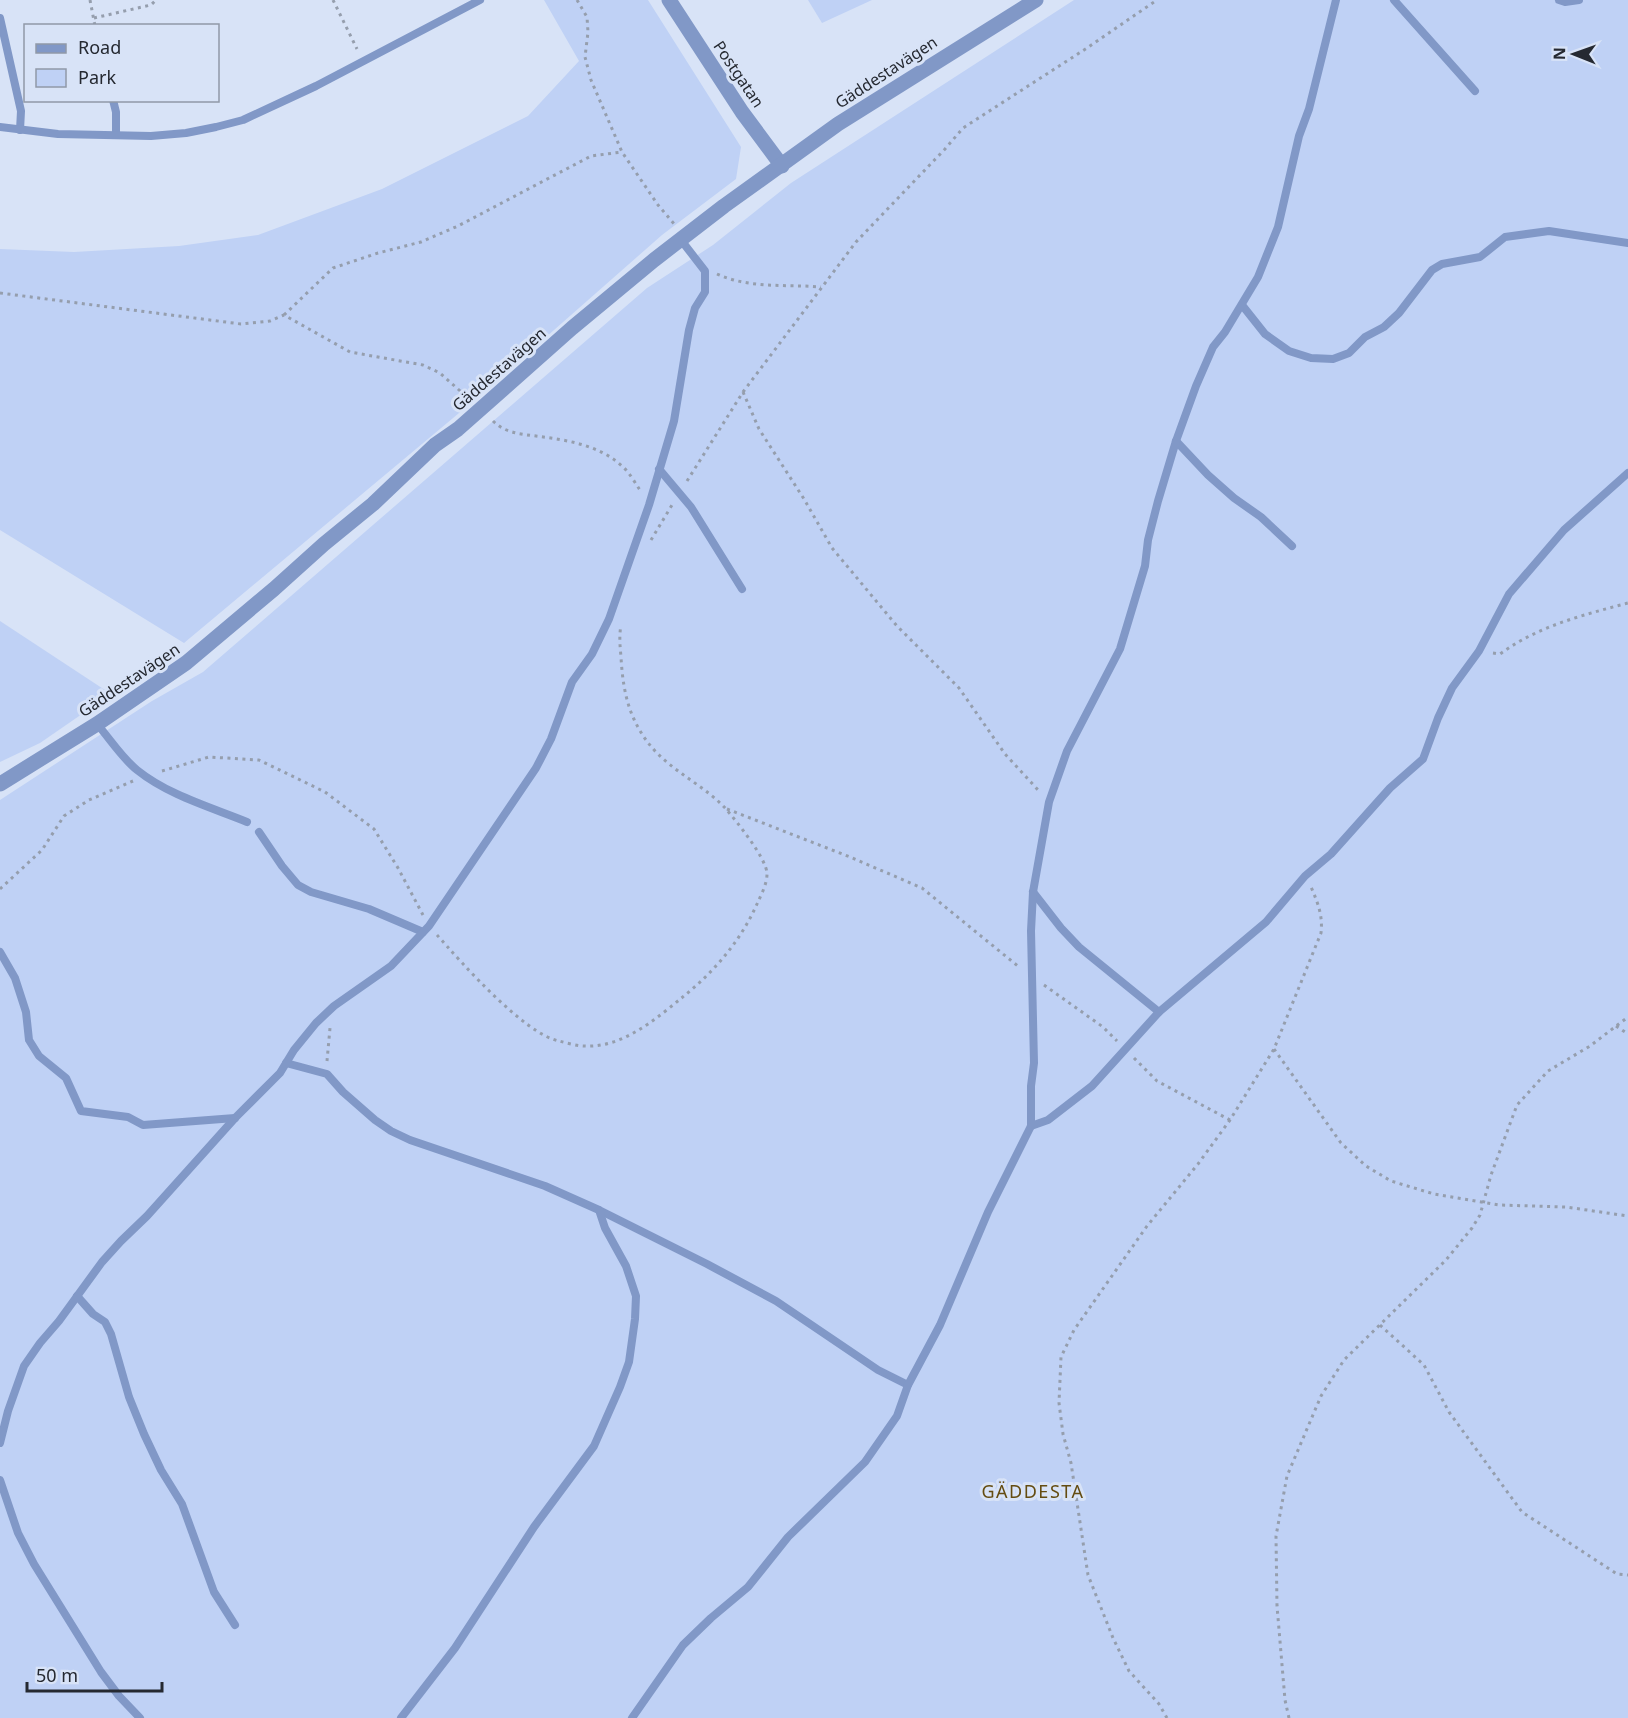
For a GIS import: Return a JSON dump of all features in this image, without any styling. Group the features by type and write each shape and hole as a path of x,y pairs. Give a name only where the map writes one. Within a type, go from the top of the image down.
{"street":[{"name":"Postgatan","path":"669,0 742,112 782,166"},
{"name":"Gäddestavägen","path":"0,784 97,724 186,663 373,504 435,445 458,429 654,260 724,206 838,124 1036,0"}],"lane":[{"path":"457,0 463,10"},
{"path":"0,126 58,134 151,136 186,133 243,120 363,62 480,0"},
{"path":"632,1718 683,1645 748,1587 788,1537 865,1461 897,1416 908,1385 940,1325 988,1212 1031,1126 1031,1086 1034,1063 1031,930 1033,892 1048,802 1067,751 1120,649 1142,577 1158,501 1196,386 1213,347 1258,277 1278,226 1299,136 1309,109 1336,0"},
{"path":"1394,0 1475,91"},
{"path":"1559,0 1565,2 1579,0"},
{"path":"0,18 21,111 20,130"},
{"path":"114,102 116,135"},
{"path":"1242,305 1265,334 1289,351 1311,358 1333,359 1349,353 1399,313 1432,270 1442,264 1480,257 1505,237 1549,231 1628,243"},
{"path":"0,1443 8,1411 24,1366 102,1262 280,1073 294,1050 316,1023 334,1006 391,966 423,932 536,768 551,739 572,682 592,654 609,619 649,505 674,421 689,330 695,308 705,292 705,271 681,240"},
{"path":"1176,441 1208,475 1234,498 1261,516 1292,546"},
{"path":"659,469 691,507 742,589"},
{"path":"1031,1126 1048,1120 1084,1093 1159,1012 1266,922 1305,876 1330,854 1390,788 1423,759 1452,688 1479,651 1509,594 1564,530 1628,473"},
{"path":"97,724 129,762 145,776 173,792 247,822"},
{"path":"258,832 298,885 311,892 339,898 423,932"},
{"path":"1033,892 1060,928 1079,947 1159,1012"},
{"path":"0,952 15,978 26,1012 29,1040 39,1056 66,1078 81,1111 128,1117 143,1125 236,1118"},
{"path":"286,1063 327,1074 343,1092 375,1119 400,1136 544,1186 599,1210 707,1264 776,1301 879,1370 908,1385"},
{"path":"401,1718 455,1648 534,1527 594,1446 620,1387 629,1362 636,1296 626,1266 605,1228 599,1210"},
{"path":"77,1296 93,1314 105,1322 111,1334 129,1397 144,1434 161,1470 182,1504 214,1592 235,1625"},
{"path":"0,1480 18,1533 34,1564 101,1672 140,1718"}],"path":[{"path":"90,0 95,24"},
{"path":"94,18 152,5 156,0"},
{"path":"333,0 363,62"},
{"path":"577,0 587,17 585,57 591,80 622,152 658,205 674,223 681,240"},
{"path":"0,293 241,324 270,321 284,315 333,268 378,252 421,242 458,226 591,156 622,152"},
{"path":"701,266 732,281 755,285 821,287"},
{"path":"284,315 350,352 423,365 440,373 501,429 560,439 601,450 624,468 649,505"},
{"path":"743,392 759,429 832,548 897,626 958,688 1005,754 1048,802"},
{"path":"1479,651 1500,654 1518,640 1542,630 1578,616 1628,603"},
{"path":"725,808 850,856 922,888 1032,976 1102,1027 1157,1081 1230,1120"},
{"path":"1167,1718 1159,1704 1129,1671 1088,1575 1071,1463 1063,1434 1059,1403 1061,1357 1074,1330 1140,1235 1198,1164 1230,1120 1274,1049 1321,933 1322,920 1318,902 1305,876"},
{"path":"327,1074 327,1052 334,1006"},
{"path":"1289,1718 1285,1700 1277,1606 1276,1536 1287,1476 1321,1396 1344,1360 1460,1245 1480,1215 1482,1202 1517,1105 1548,1071 1590,1046 1628,1017"},
{"path":"1616,1026 1628,1034"},
{"path":"1274,1049 1341,1143 1366,1166 1391,1181 1434,1194 1499,1205 1566,1207 1628,1216"},
{"path":"1380,1325 1424,1365 1449,1412 1522,1512 1617,1574 1628,1575"}],"green space":[{"path":"544,0 648,0 741,147 736,179 662,235 471,403 184,643 0,530 0,249 74,252 179,246 258,235 382,189 528,116 579,61"},
{"path":"808,0 872,0 822,23"},
{"path":"1074,0 1628,0 1628,1718 0,1718 0,800 152,701 203,672 647,288 713,245 791,183"},
{"path":"0,621 111,694 40,743 0,762"}],"district":[{"name":"GÄDDESTA","path":"1033,1492"}]}
